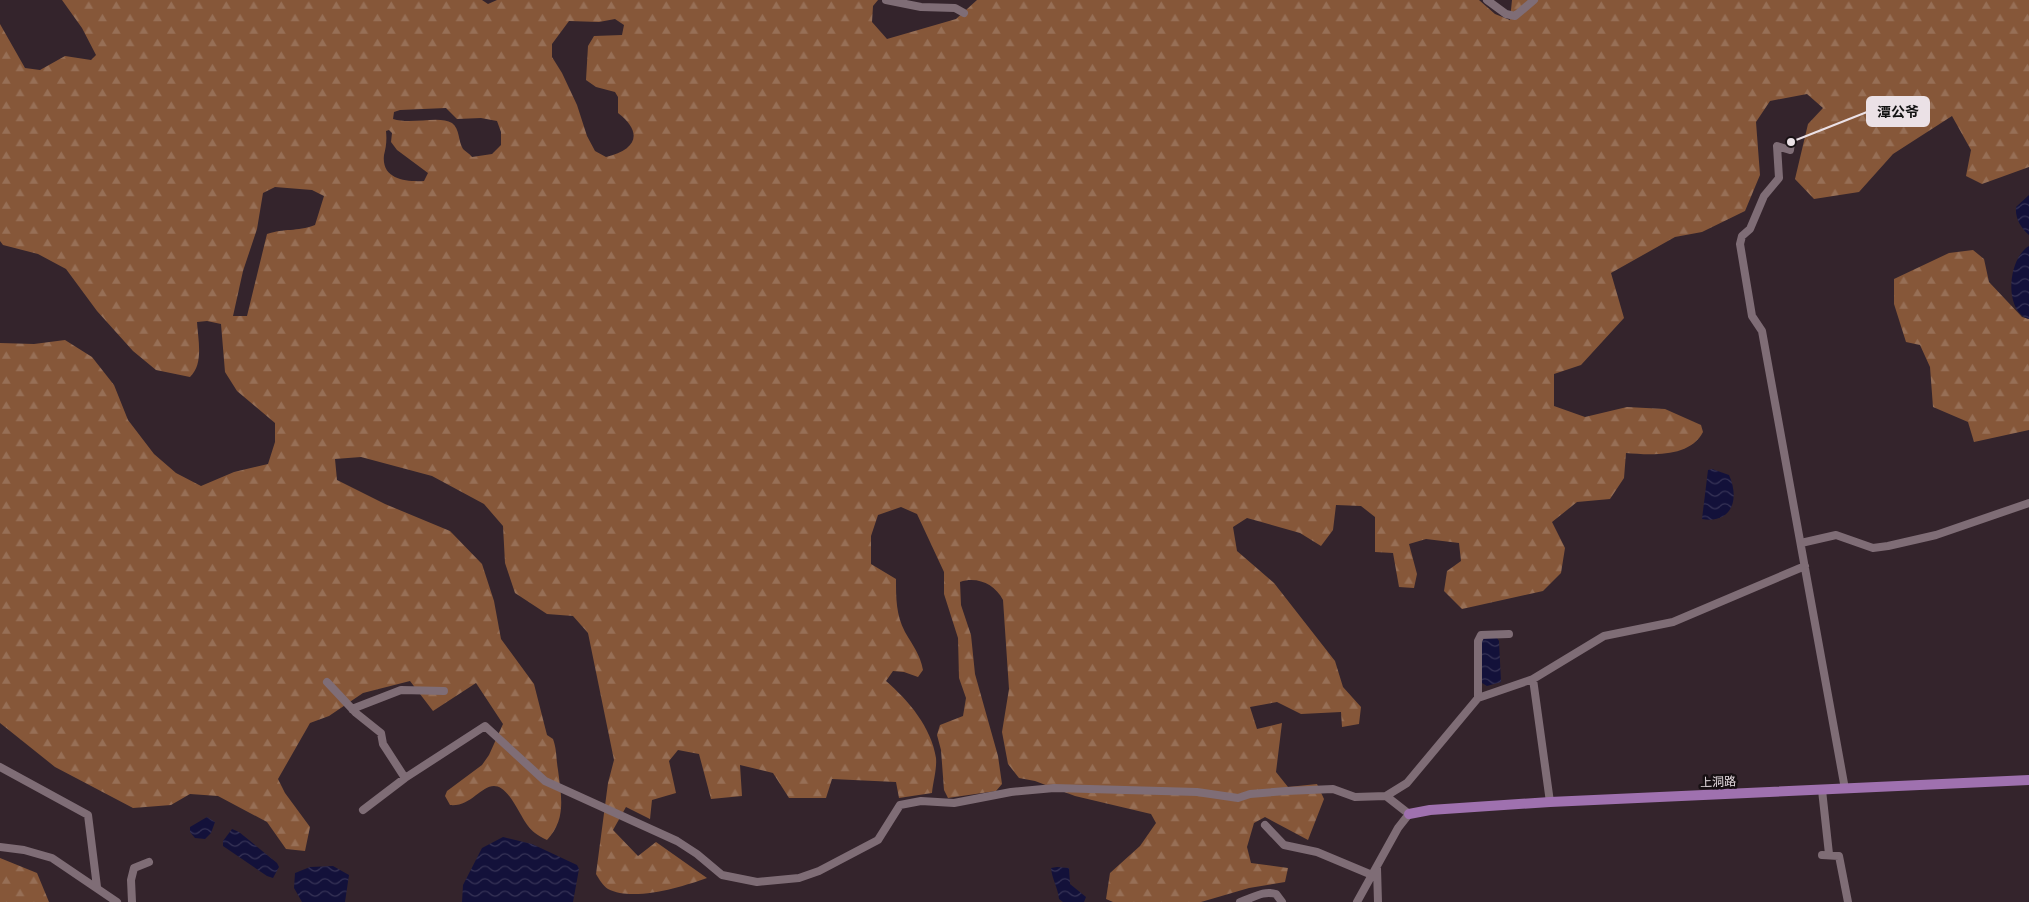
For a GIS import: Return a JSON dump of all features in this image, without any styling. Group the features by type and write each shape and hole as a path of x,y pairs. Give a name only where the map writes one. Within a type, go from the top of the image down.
{"main road":[{"name":"上洞路","path":"1408,814 1430,810 1550,802 2029,780"}],"street":[{"path":"886,0 921,7 955,8 964,14"},
{"path":"1487,0 1506,14 1515,16 1534,0"},
{"path":"1791,142 1790,150 1777,146 1779,178 1764,196 1750,229 1742,236 1740,244 1752,316 1762,331 1845,789"},
{"path":"1801,543 1836,535 1872,548 1888,546 1936,535 2029,503"},
{"path":"363,810 405,778 485,726 545,781 677,841 697,854 722,875 757,882 799,878 819,872 878,840 900,805 921,801 954,803 1011,792 1054,788 1198,792 1238,798 1250,794 1333,789 1355,796 1386,796 1407,784 1478,698 1533,679 1604,636 1673,622 1805,566"},
{"path":"1478,698 1478,641 1481,634 1509,634"},
{"path":"1533,679 1550,802"},
{"path":"327,682 352,709 381,733 383,744 405,778"},
{"path":"352,709 401,690 444,691"},
{"path":"0,767 88,815 97,887"},
{"path":"1822,790 1825,855 1839,856 1848,902"},
{"path":"1357,902 1398,828 1408,814 1386,796"},
{"path":"1265,826 1284,845 1316,852 1372,874"},
{"path":"0,847 24,850 52,858 117,902"},
{"path":"132,902 131,880 134,868 149,862"},
{"path":"1377,866 1378,902"},
{"path":"1240,902 1262,893 1270,892 1276,894 1282,902"}],"green space":[{"path":"62,0 482,0 488,4 497,0 878,0 873,6 872,22 887,39 956,19 977,0 1479,0 1495,14 1510,20 1512,0 2029,0 2029,167 1982,184 1966,176 1971,150 1952,116 1893,154 1859,192 1814,199 1795,179 1808,124 1823,108 1807,94 1770,101 1756,122 1760,175 1745,211 1702,232 1675,237 1611,273 1624,318 1581,365 1554,374 1554,406 1585,417 1627,407 1665,409 1701,425 1703,432 1689,447 1679,451 1657,454 1626,453 1624,478 1610,499 1577,502 1552,522 1565,548 1561,573 1543,591 1462,609 1444,591 1447,571 1461,561 1459,543 1426,539 1409,544 1417,574 1414,588 1399,587 1393,553 1375,552 1375,517 1361,506 1336,505 1333,530 1321,546 1300,533 1247,518 1233,527 1237,551 1274,583 1335,661 1343,687 1361,707 1359,724 1342,727 1341,712 1301,714 1277,702 1250,707 1257,729 1282,723 1276,772 1288,787 1317,784 1324,799 1308,840 1265,817 1254,823 1247,847 1251,863 1288,868 1285,882 1249,888 1201,902 1113,902 1106,899 1110,873 1140,846 1156,823 1151,814 1075,796 1035,781 1019,778 1008,764 1002,732 1009,689 1003,600 1000,594 990,586 973,580 960,582 961,605 971,635 975,674 998,756 1002,784 996,791 948,798 944,790 941,750 937,735 940,725 963,716 966,698 959,678 958,638 944,594 944,572 917,514 901,507 878,515 871,536 871,564 896,579 898,613 905,632 922,664 923,670 918,677 904,672 893,671 886,681 911,706 929,736 936,758 932,793 899,798 896,782 832,779 826,798 789,798 773,773 740,765 742,796 711,799 699,754 678,750 669,761 676,793 652,800 650,819 626,807 613,830 638,856 656,842 707,878 658,892 630,894 618,893 608,889 596,874 608,783 614,760 588,633 573,616 547,614 515,593 505,563 503,526 484,504 432,476 361,457 335,459 337,480 385,504 450,531 482,564 494,601 501,639 534,684 547,735 553,739 556,751 561,806 558,824 547,840 531,829 505,791 498,786 490,786 460,804 450,805 445,796 447,791 482,765 489,755 503,724 476,683 433,711 410,681 363,693 329,716 310,723 278,779 285,793 310,827 305,851 286,849 267,822 218,796 190,794 171,805 133,808 55,767 0,723 0,343 34,344 65,340 92,357 114,385 128,420 154,454 176,473 201,486 234,472 268,464 275,442 275,423 237,391 225,372 221,324 207,321 197,322 199,359 190,377 156,370 133,351 97,311 66,269 38,254 3,245 0,241 0,24 25,68 40,70 65,56 91,60 96,55 82,28","holes":["615,19 624,25 622,35 594,36 588,46 586,80 596,87 615,92 618,97 618,113 626,120 634,134 630,145 624,150 606,157 595,151 587,136 577,105 552,57 552,44 569,21 599,22","446,108 457,119 481,118 497,121 501,132 501,145 492,154 472,157 463,149 456,128 452,123 440,120 400,121 393,119 394,112 400,110","389,130 392,133 391,142 397,150 428,173 424,181 396,178 387,170 384,163 386,131","275,187 312,190 324,196 315,225 302,229 267,234 247,316 233,316 243,271 257,229 263,193"]},
{"path":"1973,250 1984,259 1989,282 2022,317 2029,319 2029,430 1974,442 1968,422 1933,407 1930,367 1920,345 1906,342 1894,304 1894,279 1949,253"},
{"path":"0,858 37,873 49,902 0,902"}],"water":[{"path":"2029,195 2029,235 2019,223 2016,207"},
{"path":"2029,246 2029,319 2021,314 2015,306 2011,284 2016,261"},
{"path":"1712,469 1729,475 1734,493 1731,508 1727,514 1712,520 1702,519 1708,470"},
{"path":"1483,638 1497,638 1499,641 1501,682 1487,686 1482,683 1481,642"},
{"path":"207,817 215,822 211,833 205,839 195,838 190,832 190,827"},
{"path":"232,829 239,832 277,863 279,867 273,878 267,876 223,846 223,841"},
{"path":"503,837 532,844 577,865 579,869 573,902 462,902 463,885 482,848"},
{"path":"333,866 349,875 345,902 302,902 294,888 295,873 310,867"},
{"path":"1051,868 1069,868 1070,884 1086,897 1084,902 1063,902 1059,899"}],"place":[{"name":"潭公爷","path":"1791,142"}]}
